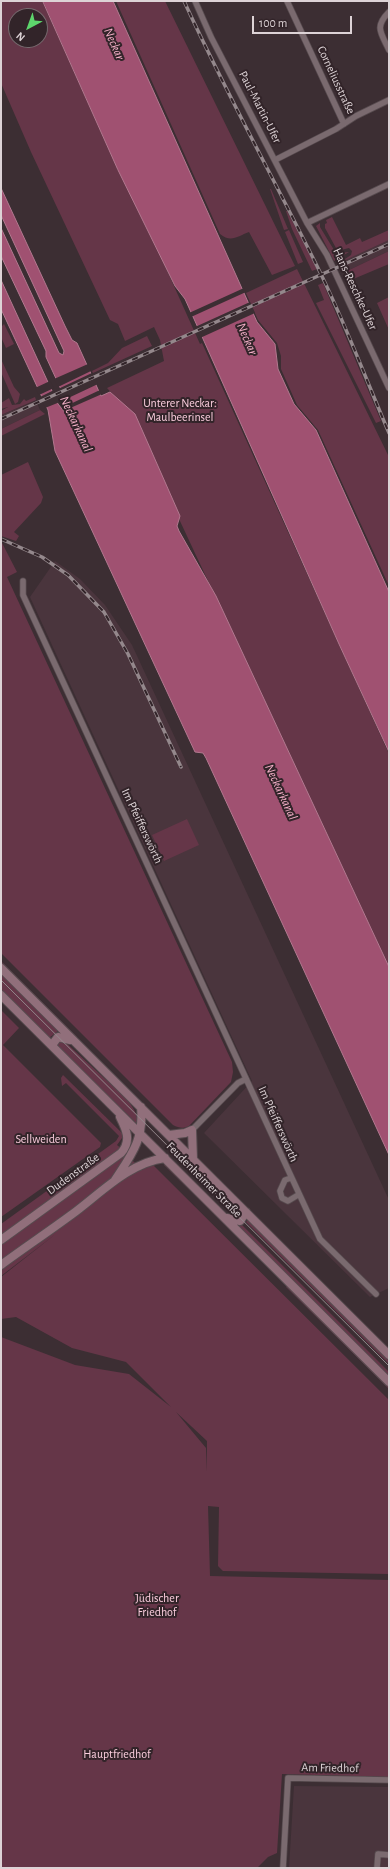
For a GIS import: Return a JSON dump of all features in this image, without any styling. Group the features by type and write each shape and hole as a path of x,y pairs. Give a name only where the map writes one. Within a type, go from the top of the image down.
{"main road":[{"name":"Feudenheimer Straße","path":"1,968 389,1355"},
{"name":"Feudenheimer Straße","path":"1,995 389,1382"},
{"path":"52,1045 58,1037 73,1041"},
{"path":"114,1182 133,1152 140,1134 142,1124 140,1107"},
{"name":"Dudenstraße","path":"1,1240 112,1160 125,1148 127,1133 117,1110"},
{"path":"169,1135 185,1133 192,1130 193,1159"},
{"path":"1,1265 72,1215 114,1182 142,1164 165,1158"},
{"path":"224,1218 238,1222 242,1219 246,1212"}],"street":[{"name":"Paul-Martin-Ufer","path":"195,1 211,37 307,222"},
{"name":"Corneliusstraße","path":"287,1 344,124"},
{"path":"389,12 381,19 379,29 389,50"},
{"path":"275,160 344,124 356,116 389,100"},
{"path":"307,222 389,184"},
{"name":"Hans-Reschke-Ufer","path":"307,222 327,255 389,388"},
{"name":"Im Pfeifferswörth","path":"23,581 23,594 320,1239 376,1294"},
{"name":"Im Pfeifferswörth","path":"192,1130 238,1083 246,1079"},
{"name":"Im Pfeifferswörth","path":"291,1178 285,1180 280,1191 282,1198 288,1201 298,1194"},
{"name":"Am Friedhof","path":"283,1868 288,1778 389,1780"},
{"path":"377,1868 378,1854 389,1855"}],"shaded area":[{"path":"389,240 389,251 347,271 342,261"},
{"path":"36,401 40,410 1,429 1,415"},
{"path":"55,561 80,579 105,605 132,645 389,1200 389,1288 370,1297 204,1133 252,1081 30,597"},
{"path":"294,1786 389,1787 389,1868 289,1868"}],"green space":[{"name":"Unterer Neckar: Maulbeerinsel","path":"1,1 46,1 200,344 202,343 389,754 389,968 129,412 107,388 164,361 160,340 154,327 125,341 118,324 110,320 31,152 1,83"},
{"path":"116,1 165,1 295,266 272,275 249,232 238,237 231,238 224,237 220,234"},
{"path":"271,189 288,229 284,230"},
{"path":"286,211 317,269 312,271 292,229"},
{"path":"332,217 346,245 360,238 362,242 389,230 389,240 339,263 351,255 352,251 349,248 341,250 336,248 325,228 325,224 327,223 326,220"},
{"path":"320,223 320,227 334,250 339,253 349,252 334,261 316,226"},
{"path":"289,230 303,262 298,264 285,232"},
{"path":"389,251 389,264 351,280 347,271"},
{"path":"297,269 389,457 389,586 318,430 297,405 281,369 281,356 277,343 258,320 246,293"},
{"path":"323,283 381,421 376,423 316,303 324,300 318,285"},
{"path":"389,297 389,330 377,303"},
{"path":"4,324 14,344 6,348 1,337 1,327"},
{"path":"147,336 152,346 93,373 92,371 108,363 122,348"},
{"path":"1,359 14,387 20,394 18,402 15,404 1,372"},
{"path":"35,397 36,400 1,415 1,411 8,407 1,409 1,403 9,398 12,405 20,404 24,399 26,401"},
{"path":"40,410 45,414 1,436 1,429"},
{"path":"28,462 43,497 41,503 14,532 19,536 16,541 1,536 1,475"},
{"path":"1,541 17,572 7,577 232,1062 233,1072 231,1082 189,1126 185,1128 173,1125 1,953"},
{"path":"187,819 199,845 164,861 152,835"},
{"path":"1,961 77,1037 76,1038 1,963"},
{"path":"1,973 58,1031 49,1038 1,990"},
{"name":"Sellweiden","path":"1,1010 19,1028 3,1045 101,1143 100,1147 1,1217"},
{"path":"63,1040 127,1099 136,1114 138,1125 57,1046 57,1042"},
{"path":"63,1075 122,1133 122,1138 117,1145 128,1154 127,1155 142,1170 152,1164 389,1400 389,1574 223,1571 218,1566 219,1507 208,1506 210,1576 389,1580 389,1777 282,1774 277,1853 268,1857 257,1868 1,1868 1,1337 75,1365 129,1374 171,1407 126,1362 72,1348 16,1317 1,1319 1,1277 57,1233 1,1276 1,1224 116,1141 119,1136 66,1083 62,1086 61,1078","holes":["176,1412 207,1441 207,1472 206,1448"]},
{"path":"165,1164 281,1280 164,1165"},
{"path":"201,1174 242,1214 241,1217 199,1175"},
{"path":"248,1220 389,1361 389,1364 246,1222"},
{"path":"242,1225 389,1372 389,1377 238,1226"},
{"path":"287,1286 389,1387 389,1389 286,1287"}],"water":[{"name":"Neckar","path":"43,1 113,1 257,322 275,344 278,369 294,404 316,430 389,592 389,752 339,644 185,299 175,286 118,170 48,12 48,8 46,8"},
{"name":"Neckarkanal","path":"1,188 65,326 72,340 77,343 101,396 110,392 135,414 180,516 177,526 179,531 216,596 389,967 389,1155 206,758 203,753 195,752 55,451 48,410 1,309 1,280 58,404 66,414 71,411 46,357 46,351 1,256 1,228 59,353 63,355 64,351 1,215"}],"pier":[{"path":"244,288 246,292 191,317 189,313"},
{"path":"250,302 255,313 200,338 195,327"},
{"path":"88,364 91,371 58,387 54,379"},
{"path":"92,373 98,384 64,400 58,389"},
{"path":"50,381 54,388 39,395 35,388"},
{"path":"54,390 60,402 45,408 40,397"},
{"path":"100,390 102,394 68,409 66,406"}],"tram line":[{"path":"1,980 389,1366"}],"railway":[{"path":"184,1 216,68 327,286 389,433"},
{"path":"1,419 389,244"},
{"path":"1,539 42,557 68,575 104,612 128,654 181,767"}],"park label":[{"name":"Jüdischer Friedhof","path":"157,1605"},
{"name":"Hauptfriedhof","path":"117,1754"}]}
